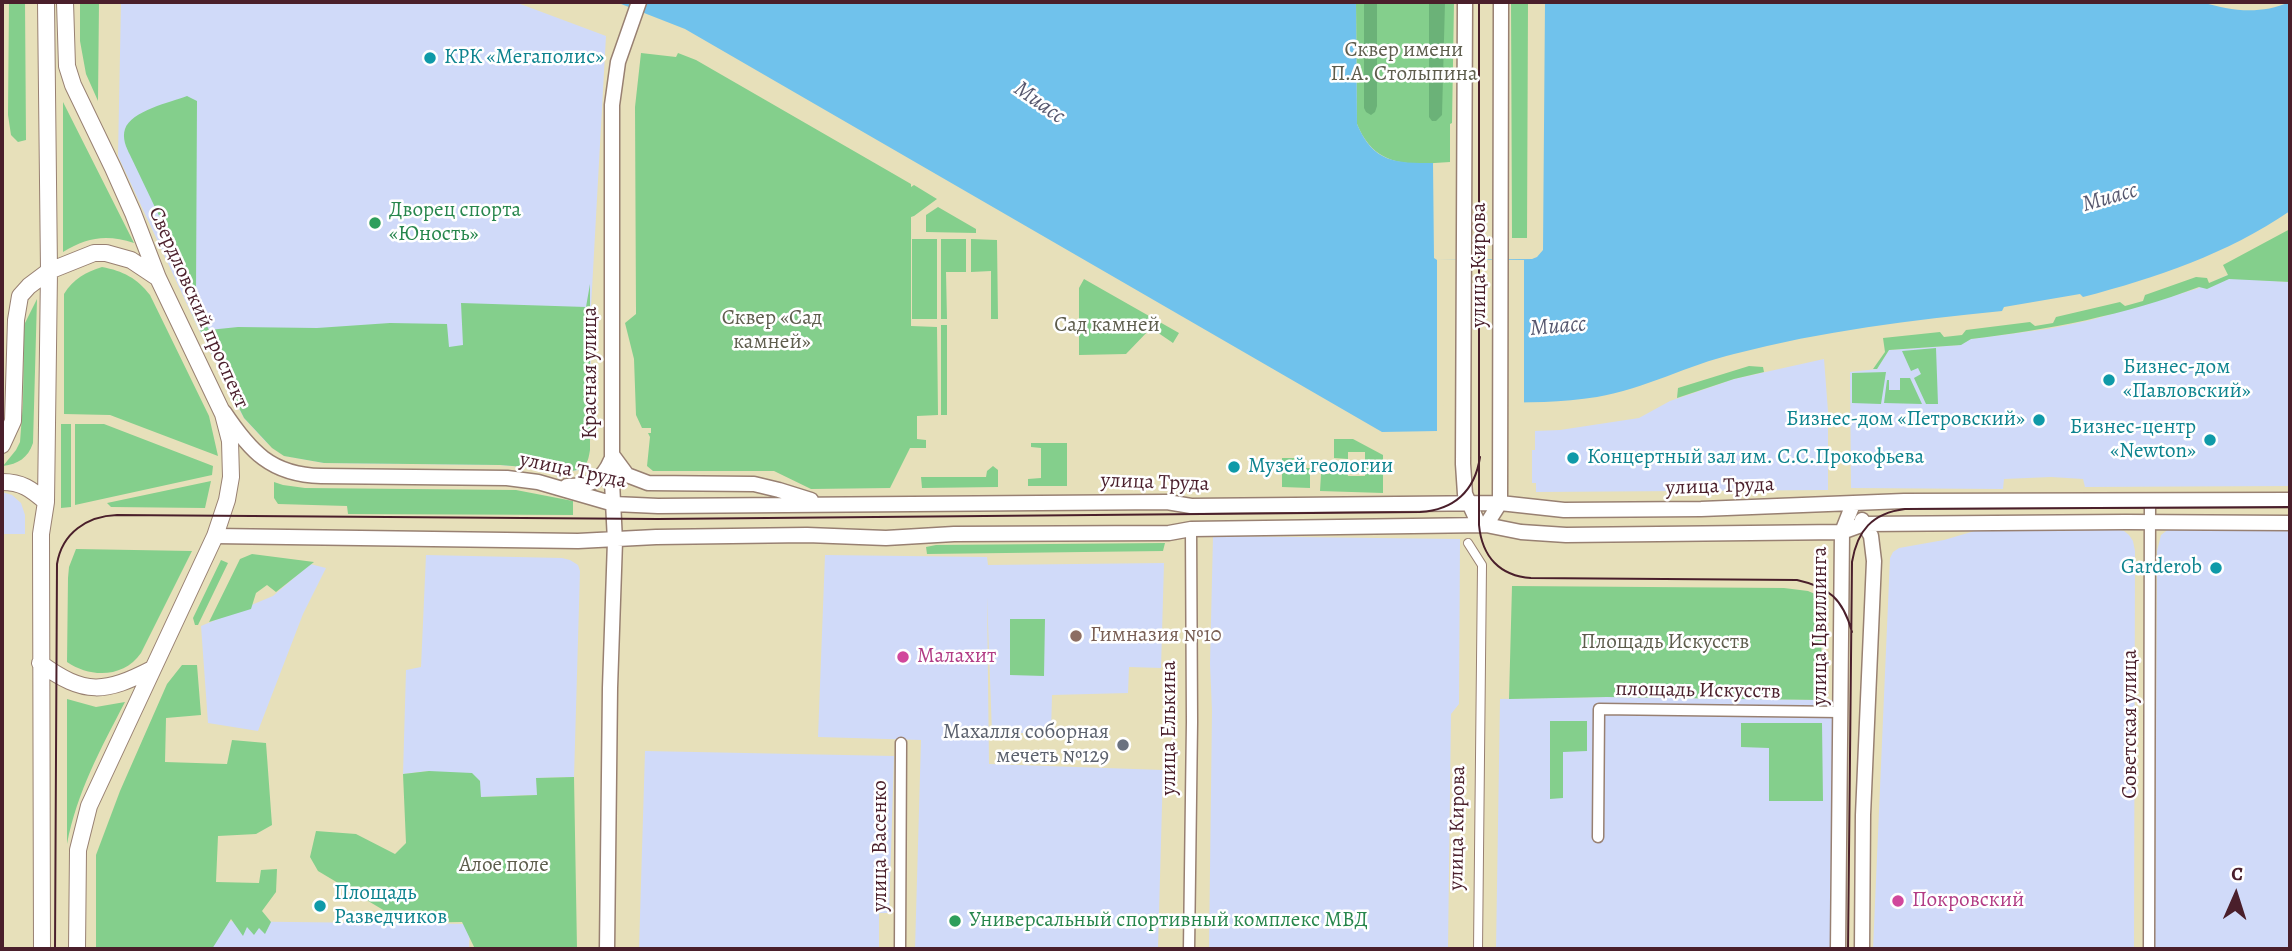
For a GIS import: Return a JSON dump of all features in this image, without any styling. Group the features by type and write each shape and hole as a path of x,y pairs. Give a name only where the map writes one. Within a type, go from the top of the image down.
{"main road":[{"path":"42,949 41,534 46,502 49,271 46,2"},
{"name":"Свердловский проспект","path":"65,2 67,66 73,85 118,179 158,278 219,405 230,441 232,477 215,536 97,788 83,830 78,850 77,949"},
{"name":"улица Кирова","path":"1465,2 1462,260 1465,494 1483,525"},
{"name":"улица Кирова","path":"1500,503 1501,2"},
{"name":"Красная улица","path":"607,949 610,688 615,541 612,105 618,62 637,6"},
{"path":"2,445 13,421 16,320 20,296 29,286 49,271 94,253 106,253 131,260 158,278"},
{"name":"улица Труда","path":"219,405 259,456 273,466 297,474 496,477 538,482 614,504 658,506 1167,502 1191,506 1469,502 1564,510 1853,503 2290,500"},
{"path":"538,482 569,487 591,484 603,476 613,456 627,475 649,483 754,484 822,504"},
{"path":"2,482 16,482 29,487 46,502"},
{"path":"1483,525 1500,503"},
{"path":"1853,503 1871,536 1874,561 1863,815 1862,949"},
{"name":"улица Цвиллинга","path":"1838,949 1842,532 1853,503"},
{"name":"улица Елькина","path":"1191,506 1191,529"},
{"name":"улица Труда","path":"215,536 615,541 656,537 874,538 954,534 1169,533 1191,529 1483,525 1521,532 1566,535 1842,532 1864,524 2290,523"},
{"path":"40,663 69,681 97,688 122,684 152,669"}],"street":[{"name":"Советская улица","path":"2149,949 2150,499"},
{"name":"улица Елькина","path":"1189,949 1191,529"},
{"name":"улица Кирова","path":"1468,543 1482,565 1478,949"},
{"name":"площадь Искусств","path":"1598,837 1599,709 1841,712"},
{"name":"улица Васенко","path":"900,949 901,743"}],"shaded area":[{"path":"121,2 515,2 606,36 591,307 590,449 585,467 572,471 500,465 324,463 286,456 266,442 244,418 238,407 118,156"},
{"path":"2228,275 2257,276 2258,280 2290,282 2290,486 2085,487 2083,479 2051,477 2004,479 2003,489 1851,488 1850,372 1877,369 1889,350 1960,345 1971,339 2048,329 2091,320 2196,289"},
{"path":"1824,359 1828,411 1828,490 1536,492 1536,483 1532,483 1535,431 1560,430 1639,418 1670,401 1734,379"},
{"path":"2,492 12,495 21,503 25,515 25,534 2,534"},
{"path":"2110,528 2129,535 2135,551 2134,949 1873,949 1890,558 1893,552 1899,548 1944,540 1978,530"},
{"path":"2170,528 2290,528 2290,949 2155,949 2157,551 2161,535"},
{"path":"1213,536 1460,539 1459,704 1451,714 1448,949 1209,949"},
{"path":"426,555 562,558 578,565 580,571 574,777 537,778 537,795 481,797 429,771 403,774 406,670 421,667"},
{"path":"825,555 987,557 988,565 1164,563 1161,668 1129,667 1128,693 1052,695 1051,733 992,733 987,597 989,764 1163,770 1158,949 915,949 921,740 818,737"},
{"path":"310,564 326,568 303,614 258,731 208,723 201,626 273,596"},
{"path":"1607,697 1834,700 1833,949 1496,949 1500,699"},
{"path":"645,751 894,756 889,913 879,913 879,949 639,949"},
{"path":"203,921 470,924 469,949 203,949"}],"green space":[{"path":"9,2 25,2 26,140 18,142 11,135 8,115"},
{"path":"80,2 99,2 98,101 86,74 80,41"},
{"name":"Сквер имени П.А. Столыпина","path":"1356,2 1454,2 1450,162 1420,164 1394,161 1373,149 1364,138 1357,124"},
{"path":"1364,2 1377,2 1377,106 1371,115 1364,108"},
{"path":"1429,2 1445,2 1442,115 1436,121 1429,117"},
{"path":"1511,2 1528,2 1527,238 1512,238"},
{"name":"Сквер «Сад камней»","path":"641,53 676,57 678,53 696,60 911,184 911,187 914,185 937,199 911,217 911,326 937,327 938,415 917,416 917,439 926,440 926,448 910,448 890,488 811,489 774,471 653,471 647,466 650,437 648,433 651,433 651,428 642,428 636,415 634,359 625,323 636,314 635,107"},
{"path":"187,96 197,101 196,293 129,152 124,136 125,129 135,117"},
{"path":"63,102 134,243 97,238 63,252"},
{"path":"938,207 976,229 976,233 926,232 926,215"},
{"path":"2290,229 2290,282 2229,279 2207,289 2199,287 2143,306 2086,320 1971,339 1961,345 1889,350 1877,369 1873,369 1885,352 1883,338 1940,332 1944,337 1962,335 1966,330 2030,322 2035,326 2053,323 2056,317 2120,302 2125,306 2143,301 2145,295 2196,277 2207,278 2209,283 2228,275 2223,265"},
{"path":"912,239 937,239 937,319 912,319"},
{"path":"941,239 966,239 966,272 946,272 947,319 941,319"},
{"path":"971,239 997,240 998,319 991,319 991,271 971,272"},
{"path":"102,267 129,276 150,295 209,416 218,456 110,415 64,414 64,294 80,277"},
{"name":"Сад камней","path":"1084,279 1179,333 1173,343 1151,328 1126,354 1079,355 1079,288"},
{"path":"590,284 590,450 585,465 572,471 500,465 324,463 284,456 272,448 244,418 192,314 199,310 209,330 238,327 317,328 390,323 447,324 449,347 463,345 461,303 586,307"},
{"path":"37,299 33,443 22,459 3,466 20,442 24,325"},
{"path":"941,325 947,325 947,415 941,415"},
{"path":"1936,348 1938,404 1926,404 1914,378 1921,374 1918,368 1911,371 1902,351"},
{"path":"1749,366 1763,367 1764,372 1677,398 1678,388"},
{"path":"1886,372 1881,404 1852,403 1852,373"},
{"path":"1900,378 1910,378 1922,404 1884,403 1887,380 1889,390 1900,390"},
{"path":"61,424 71,424 71,507 61,508"},
{"path":"75,424 104,424 213,466 212,475 75,505"},
{"path":"1334,439 1353,439 1383,455 1383,493 1320,491 1321,474 1329,474 1330,470 1347,471 1348,476 1365,476 1365,452 1348,452 1348,459 1334,458"},
{"path":"1031,443 1067,443 1067,486 1028,486 1028,479 1041,478 1041,448 1031,447"},
{"path":"1282,458 1296,458 1296,468 1310,468 1310,488 1282,487"},
{"path":"993,466 998,470 998,487 922,488 921,477 986,477 987,471"},
{"path":"211,481 205,508 111,507 107,503"},
{"path":"274,482 305,488 516,490 573,501 573,515 348,514 347,506 278,504 274,498"},
{"path":"1165,543 1163,551 927,554 926,547 936,545"},
{"path":"76,549 192,551 141,653 126,667 116,671 96,673 67,662 68,578"},
{"path":"252,554 314,562 276,592 267,585 256,593 251,609 209,622 240,559"},
{"path":"221,560 228,563 198,625 195,625 193,618"},
{"name":"Площадь Искусств","path":"1512,586 1784,588 1808,591 1822,597 1821,700 1607,697 1509,699"},
{"path":"1010,619 1045,619 1044,676 1010,675"},
{"path":"182,665 197,665 201,715 166,718 165,762 227,764 232,740 266,743 272,825 256,834 218,836 216,882 259,883 261,870 277,869 276,892 262,911 271,922 265,934 259,928 254,935 247,927 243,936 231,919 212,949 96,949 96,855 120,791 167,684"},
{"path":"67,699 96,707 125,702 83,788 67,844"},
{"path":"1550,721 1587,721 1587,751 1563,752 1563,798 1550,799"},
{"path":"1741,723 1822,723 1823,801 1769,801 1769,748 1741,747"},
{"name":"Алое поле","path":"429,771 472,773 480,781 481,797 537,795 536,778 574,777 577,949 475,949 462,922 405,923 318,871 310,857 316,831 356,834 395,854 406,843 403,774"}],"water":[{"name":"Миасс","path":"616,2 1356,2 1357,124 1370,147 1387,158 1433,163 1434,258 1437,260 1532,259 1543,250 1545,2 2201,2 2224,8 2256,10 2290,2 2290,211 2241,240 2190,263 2083,297 2080,294 2004,307 2002,311 1901,322 1800,339 1717,359 1597,397 1537,402 1437,403 1437,431 1382,432 685,29"}],"pier":[{"path":"1437,260 1524,260 1524,405 1440,406 1440,431 1437,431"}],"tram line":[{"path":"1479,2 1479,525 1489,555 1502,569 1531,578 1797,580 1818,586 1833,596 1844,611 1852,632"},
{"path":"55,949 57,564 64,543 70,535 96,519 117,515 658,519 1420,512 1443,507 1461,496 1473,480 1480,457"},
{"path":"1848,949 1852,562 1858,541 1868,525 1893,511 1905,509 2290,507"}],"place":[{"name":"КРК «Мегаполис»","path":"430,58"},
{"name":"Дворец спорта «Юность»","path":"375,223"},
{"name":"Бизнес-дом «Павловский»","path":"2109,380"},
{"name":"Бизнес-дом «Петровский»","path":"2039,420"},
{"name":"Бизнес-центр «Newton»","path":"2210,440"},
{"name":"Концертный зал им. С.С.Прокофьева","path":"1573,458"},
{"name":"Музей геологии","path":"1234,467"},
{"name":"Garderob","path":"2216,568"},
{"name":"Гимназия №10","path":"1076,636"},
{"name":"Малахит","path":"903,657"},
{"name":"Махалля соборная мечеть №129","path":"1123,745"},
{"name":"Покровский","path":"1898,901"},
{"name":"Площадь Разведчиков","path":"320,906"},
{"name":"Универсальный спортивный комплекс МВД","path":"955,921"}]}
